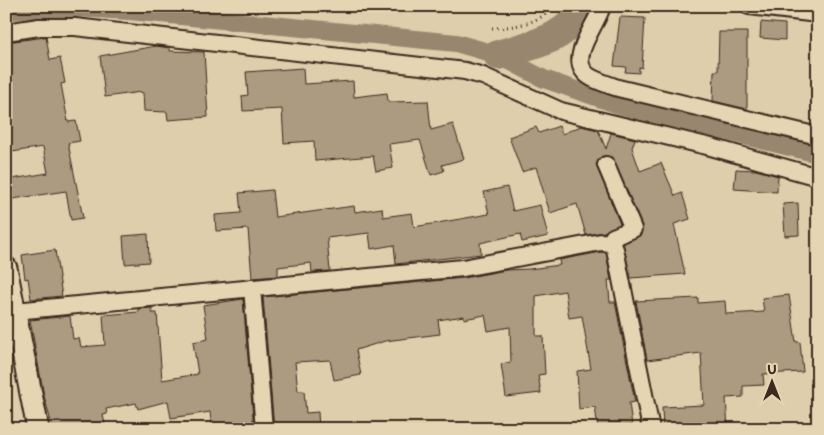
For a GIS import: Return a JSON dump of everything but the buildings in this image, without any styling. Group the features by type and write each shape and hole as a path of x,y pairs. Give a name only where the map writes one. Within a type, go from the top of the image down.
{"main road":[{"path":"6,268 38,429"}],"street":[{"path":"602,6 595,26 582,45 580,56 583,70 591,78 618,88 818,136"},
{"path":"749,6 818,14"},
{"path":"6,32 39,27 75,27 465,70 483,76 561,111 702,145 818,177"},
{"path":"606,165 632,230 613,237 610,243"},
{"path":"15,311 463,268 601,242 610,243 615,249 650,429"},
{"path":"252,288 264,429"}],"path":[{"path":"492,28 517,26 535,21 555,6"}],"waterway":[{"path":"498,55 534,45 558,34 568,27 580,6"},
{"path":"6,11 76,8 129,11 456,43 498,55 544,79 619,105 818,154"}]}
